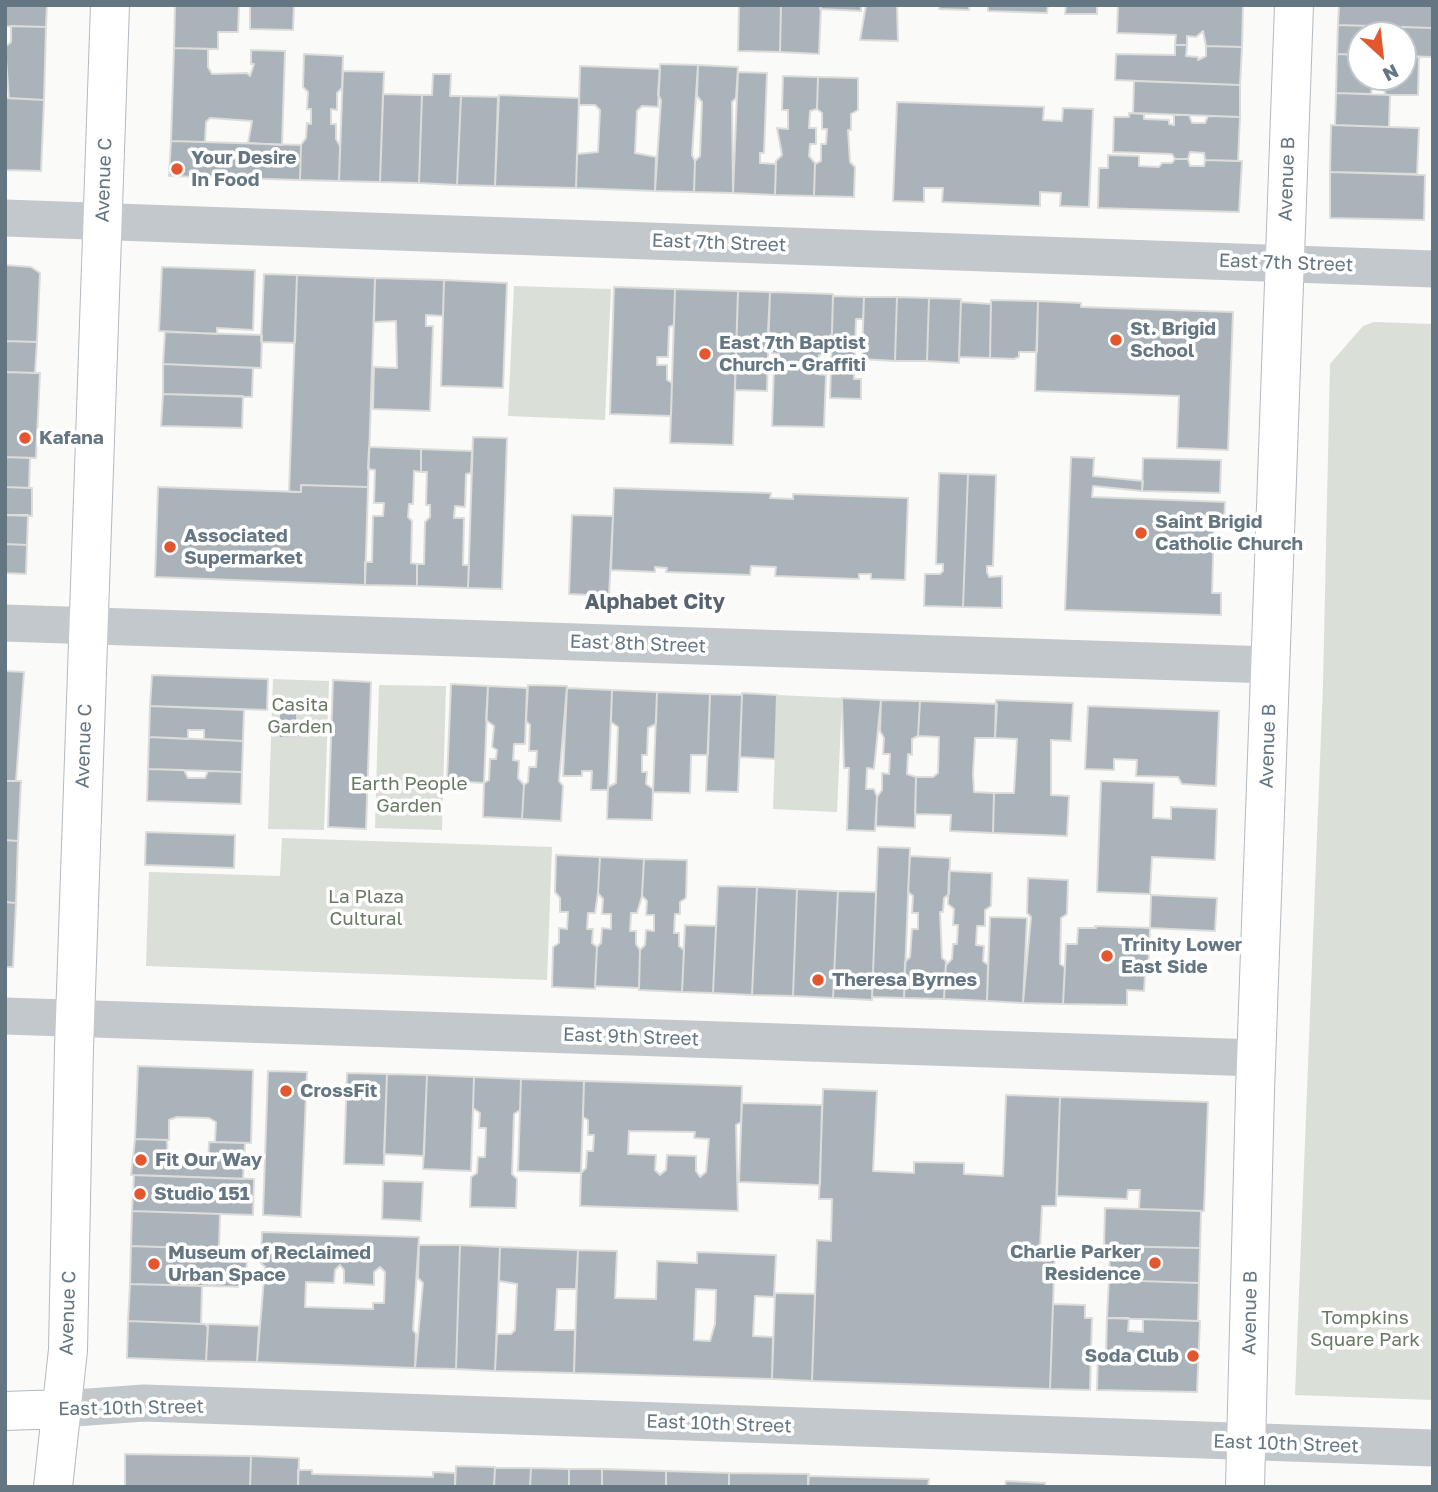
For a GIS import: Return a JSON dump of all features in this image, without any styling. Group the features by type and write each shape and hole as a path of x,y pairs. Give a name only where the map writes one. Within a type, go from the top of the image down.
{"street":[{"name":"Avenue C","path":"52,1487 69,1340 75,1018 110,5"},
{"name":"Avenue B","path":"1245,1487 1257,1058 1294,5"},
{"name":"East 7th Street","path":"5,218 1433,269"},
{"name":"East 8th Street","path":"5,623 1271,665"},
{"name":"East 9th Street","path":"5,1016 1257,1058"},
{"name":"East 10th Street","path":"5,1411 144,1403 1433,1448"}],"green space":[{"path":"514,286 611,289 605,420 508,416"},
{"name":"Tompkins Square Park","path":"1374,322 1433,324 1433,1400 1295,1395 1323,684 1330,364 1363,326"},
{"name":"Casita Garden","path":"273,679 329,681 324,830 268,829"},
{"name":"Earth People Garden","path":"379,685 446,686 442,830 375,828"},
{"path":"777,695 842,698 837,812 773,809"},
{"name":"La Plaza Cultural","path":"282,838 552,847 547,980 146,966 149,872 280,876"}],"building":[{"path":"5,5 47,5 46,27 5,26"},
{"path":"175,5 239,5 238,32 218,32 218,49 174,48"},
{"path":"250,5 294,5 293,30 250,29"},
{"path":"739,5 781,5 780,52 738,51"},
{"path":"781,5 821,5 819,54 780,52"},
{"path":"821,5 861,5 861,11 820,9"},
{"path":"866,5 897,5 898,41 860,40"},
{"path":"940,5 969,5 969,10 939,9"},
{"path":"988,5 1048,5 1047,13 988,11"},
{"path":"1066,5 1097,5 1097,14 1065,14"},
{"path":"1118,5 1243,5 1242,47 1206,46 1203,31 1196,37 1187,36 1187,45 1175,45 1176,35 1117,33"},
{"path":"1339,5 1433,5 1433,28 1417,27 1417,21 1347,21 1347,25 1338,25"},
{"path":"1338,25 1347,25 1347,54 1337,54"},
{"path":"11,26 46,27 44,100 9,98 5,47 11,42"},
{"path":"1417,27 1433,28 1433,57 1417,56"},
{"path":"1175,45 1187,45 1186,56 1198,57 1198,60 1206,56 1206,46 1242,47 1240,85 1115,80 1116,54 1175,55"},
{"path":"174,48 208,49 208,67 212,74 247,73 250,76 254,64 251,64 251,50 285,51 282,145 248,143 252,121 210,118 206,122 205,142 171,141"},
{"path":"304,54 343,56 342,88 337,93 337,110 331,109 331,124 336,124 336,139 340,146 339,181 300,180 301,145 306,138 307,123 311,124 311,109 307,109 308,92 303,87"},
{"path":"1337,54 1347,54 1347,91 1372,91 1371,94 1336,93"},
{"path":"1419,57 1418,95 1386,95 1384,91 1417,91"},
{"path":"660,64 698,65 692,155 695,161 694,192 655,191 661,100 658,95"},
{"path":"698,65 738,67 736,98 732,102 733,193 694,192 695,161 700,156 702,102 697,96"},
{"path":"580,66 660,69 658,107 642,106 637,111 635,153 656,157 655,191 576,188 577,154 598,152 600,110 595,105 579,105"},
{"path":"343,71 384,72 380,182 339,181"},
{"path":"738,72 767,73 764,153 760,153 760,163 776,164 775,195 733,193"},
{"path":"433,74 451,74 450,96 461,96 457,185 419,183 422,95 432,95"},
{"path":"783,76 818,77 817,109 810,111 809,128 816,128 816,144 810,144 809,156 815,163 814,196 775,195 776,161 782,155 777,128 788,129 788,110 782,110"},
{"path":"818,77 858,78 858,110 851,114 851,130 848,130 850,162 855,167 854,197 814,196 815,164 821,161 821,144 826,144 827,129 822,129 822,113 817,109"},
{"path":"1134,81 1240,85 1240,117 1133,113"},
{"path":"1336,93 1390,95 1389,127 1335,125"},
{"path":"383,94 422,95 419,183 380,182"},
{"path":"499,95 579,98 576,188 495,186"},
{"path":"461,96 498,97 495,186 457,185"},
{"path":"5,98 44,100 41,171 5,170"},
{"path":"897,102 1044,107 1043,120 1062,121 1063,108 1093,109 1089,207 1060,206 1061,193 1040,192 1040,206 942,202 943,188 924,188 924,202 893,201"},
{"path":"1129,113 1144,114 1144,119 1169,120 1169,124 1174,125 1174,115 1189,115 1192,123 1205,123 1208,116 1240,117 1238,161 1205,160 1204,153 1190,152 1188,159 1175,159 1172,154 1113,152 1114,117 1129,117"},
{"path":"1331,125 1419,128 1417,174 1330,172"},
{"path":"171,141 301,145 300,180 169,176"},
{"path":"1108,155 1139,156 1139,166 1159,167 1162,163 1172,163 1175,159 1188,159 1190,166 1204,166 1205,160 1242,161 1239,212 1098,208 1099,168 1108,168"},
{"path":"1330,172 1425,175 1424,220 1330,218"},
{"path":"5,265 31,267 40,273 37,342 5,341"},
{"path":"162,267 255,270 253,330 217,328 217,334 159,331"},
{"path":"264,274 297,275 295,343 261,342"},
{"path":"297,275 375,278 368,487 301,485 301,492 289,492"},
{"path":"375,278 444,280 443,316 426,315 426,326 433,326 430,411 373,409 374,367 397,368 396,321 374,322"},
{"path":"444,280 507,283 503,388 441,386"},
{"path":"614,287 675,289 674,325 669,327 668,357 657,357 657,365 667,365 667,380 672,383 671,416 610,414"},
{"name":"East 7th Baptist Church - Graffiti","path":"675,289 738,291 733,445 670,443"},
{"path":"738,291 770,292 767,391 735,390"},
{"path":"770,292 833,294 832,334 827,339 826,355 819,355 818,374 826,375 824,427 772,426 774,367 778,367 779,354 772,353 773,336 768,331"},
{"path":"833,296 864,297 863,319 856,319 854,379 861,379 861,399 830,398"},
{"path":"864,297 897,297 895,361 862,359"},
{"path":"897,297 929,298 927,361 895,361"},
{"path":"929,298 961,299 959,363 927,361"},
{"path":"991,300 1038,301 1037,352 1019,352 1019,357 1014,359 990,358"},
{"path":"1038,301 1081,303 1081,307 1233,312 1228,450 1177,448 1179,396 1035,391"},
{"path":"961,302 991,304 990,358 959,357"},
{"path":"165,332 262,335 261,368 163,364"},
{"path":"5,341 37,342 35,373 5,372"},
{"path":"163,364 253,368 252,397 163,394"},
{"path":"5,372 40,373 36,458 5,457"},
{"path":"163,394 243,396 242,428 161,426"},
{"path":"473,437 507,438 502,589 468,588"},
{"path":"369,447 421,449 421,472 414,471 413,504 409,504 408,517 412,521 411,563 417,564 417,586 365,585 365,562 372,562 373,516 383,516 384,503 374,503 375,470 368,469"},
{"path":"421,449 472,451 471,473 466,474 465,507 455,506 454,518 464,518 463,565 469,565 468,588 417,586 417,564 424,564 425,522 430,517 430,505 426,505 427,472 421,472"},
{"path":"5,457 30,458 29,488 5,487"},
{"name":"Saint Brigid Catholic Church","path":"1071,457 1094,458 1093,476 1143,481 1142,491 1093,486 1092,497 1225,502 1224,524 1214,523 1212,593 1221,593 1221,615 1065,610"},
{"path":"1143,458 1221,460 1220,493 1142,491"},
{"path":"939,473 968,474 963,607 924,606 925,574 940,574 943,571 943,564 936,564"},
{"path":"968,474 996,475 993,566 987,566 987,572 989,577 1002,576 1002,608 963,607"},
{"path":"301,485 368,487 365,585 155,577 158,487 301,492"},
{"path":"5,487 32,488 32,516 5,515"},
{"path":"614,488 771,493 770,498 793,499 793,494 908,498 905,580 871,579 871,574 859,574 859,579 775,576 776,567 751,566 750,575 666,572 667,568 655,567 655,572 611,570"},
{"path":"5,515 28,515 27,545 5,544"},
{"path":"572,515 613,516 609,596 569,594"},
{"path":"5,544 27,545 26,574 5,573"},
{"path":"5,671 24,672 16,781 5,781"},
{"path":"152,675 268,679 267,710 150,706"},
{"path":"333,680 371,682 366,829 328,827"},
{"path":"451,684 488,686 484,783 447,781"},
{"path":"528,685 567,686 559,781 563,786 561,821 522,819 524,785 528,782 529,767 536,767 537,751 529,751 530,725 526,721"},
{"path":"488,686 527,688 525,744 514,744 513,760 519,761 518,778 524,785 522,819 483,817 484,783 489,780 490,759 496,759 497,750 492,747 494,726 486,720"},
{"path":"567,688 612,690 608,790 591,790 592,771 582,771 582,776 563,776"},
{"path":"612,690 657,692 656,724 648,728 647,755 642,755 642,772 647,772 646,784 653,789 652,820 607,819 608,787 616,783 618,727 611,722"},
{"path":"657,692 710,694 708,755 691,755 690,793 653,792"},
{"path":"742,693 777,695 775,759 740,757"},
{"path":"710,694 742,695 738,792 706,791"},
{"path":"842,698 881,700 874,769 867,768 866,789 874,789 877,797 875,831 847,830 849,768 844,768"},
{"path":"881,700 920,701 918,736 912,739 912,755 908,754 907,774 916,777 915,828 876,826 877,797 882,790 882,773 889,774 890,754 883,754 884,738 880,731"},
{"path":"996,700 1073,703 1071,741 1051,740 1051,795 1069,796 1067,836 993,833 994,793 1014,793 1017,739 995,738"},
{"path":"920,701 997,704 995,738 975,738 973,774 974,792 994,793 993,833 950,831 951,815 915,814 916,777 933,777 938,773 939,737 918,736"},
{"path":"150,706 244,710 243,741 204,739 204,730 188,730 188,739 149,737"},
{"path":"1088,706 1219,711 1216,786 1182,784 1178,777 1136,776 1137,760 1114,759 1114,770 1085,769"},
{"path":"279,707 297,707 297,738 279,738"},
{"path":"149,737 243,741 242,772 148,769"},
{"path":"148,769 184,770 188,778 205,778 208,771 242,772 241,804 147,801"},
{"path":"5,781 21,781 18,841 5,840"},
{"path":"1101,781 1154,783 1153,818 1171,819 1171,807 1217,809 1215,860 1152,857 1150,894 1097,892"},
{"path":"146,832 235,835 234,868 145,865"},
{"path":"5,840 18,841 16,903 5,902"},
{"path":"878,847 910,848 904,998 872,997"},
{"path":"556,855 600,857 595,913 588,913 587,929 593,929 592,943 597,947 595,989 552,987 553,947 559,943 559,928 567,929 568,912 560,912 560,898 555,892"},
{"path":"910,856 950,858 949,894 944,898 943,912 940,912 942,958 946,961 944,999 904,998 905,962 910,957 912,929 918,929 918,913 912,913 913,896 908,892"},
{"path":"600,857 644,859 642,896 637,913 631,913 630,931 636,931 636,944 640,950 639,988 595,986 597,947 601,943 602,928 611,929 611,914 602,914 603,899 598,893"},
{"path":"644,859 687,860 686,898 680,902 680,914 675,914 674,933 679,933 679,946 684,950 682,992 639,990 640,950 645,945 646,930 654,931 654,915 646,915 647,901 642,896"},
{"path":"949,871 992,873 991,906 985,910 985,926 977,926 976,945 984,946 983,961 988,965 987,1001 944,999 946,965 952,959 953,944 957,944 958,925 953,925 954,909 948,904"},
{"path":"1028,878 1068,880 1067,914 1061,918 1060,964 1065,967 1063,1004 1023,1003 1031,917 1027,913"},
{"path":"718,886 757,887 752,995 713,993"},
{"path":"757,887 797,889 793,996 752,995"},
{"path":"797,889 838,891 833,998 793,996"},
{"path":"838,891 876,892 872,1000 833,998"},
{"path":"1151,895 1217,898 1215,931 1150,928"},
{"path":"5,902 16,903 13,967 5,967"},
{"path":"990,917 1027,918 1023,1003 987,1001"},
{"path":"685,925 716,926 713,993 682,992"},
{"name":"Trinity Lower East Side","path":"1095,926 1150,928 1148,975 1145,975 1144,991 1127,990 1127,1005 1063,1004 1066,944 1077,944 1078,928 1096,928"},
{"path":"138,1066 253,1070 251,1143 215,1142 216,1122 209,1118 177,1117 169,1120 169,1140 135,1139"},
{"path":"268,1071 307,1072 301,1217 263,1215"},
{"path":"347,1073 387,1074 384,1165 344,1164"},
{"path":"387,1074 427,1075 424,1156 384,1154"},
{"path":"427,1075 474,1077 471,1171 423,1169"},
{"path":"474,1077 521,1079 520,1110 514,1114 512,1174 517,1179 516,1208 470,1207 471,1177 477,1173 478,1157 485,1157 486,1128 479,1128 480,1113 473,1108"},
{"path":"521,1079 584,1081 581,1173 518,1171"},
{"path":"584,1081 742,1086 741,1122 736,1125 738,1211 580,1206 581,1173 586,1168 587,1151 593,1151 594,1135 588,1135 588,1120 583,1117","holes":["629,1131 695,1132 694,1138 709,1139 706,1172 700,1177 696,1171 696,1156 667,1155 666,1170 660,1175 655,1170 656,1155 628,1154"]},
{"path":"823,1089 877,1091 873,1171 914,1173 914,1162 964,1163 964,1174 1003,1176 1006,1095 1060,1097 1056,1206 1042,1206 1040,1248 1055,1248 1050,1389 812,1381 817,1240 831,1241 832,1199 819,1199"},
{"path":"1060,1097 1208,1102 1204,1211 1139,1209 1140,1190 1128,1190 1127,1199 1057,1196"},
{"path":"742,1103 822,1105 820,1185 739,1182"},
{"path":"135,1139 167,1140 168,1160 208,1161 209,1142 245,1143 243,1179 131,1175"},
{"path":"134,1175 254,1179 253,1215 132,1211"},
{"path":"383,1181 423,1182 421,1221 382,1219"},
{"path":"1105,1208 1201,1211 1200,1248 1104,1246"},
{"path":"132,1211 220,1214 219,1249 131,1246"},
{"path":"262,1232 419,1237 413,1330 416,1334 415,1368 257,1362 265,1267 261,1263","holes":["340,1265 344,1270 344,1283 374,1285 374,1272 380,1267 385,1272 384,1303 373,1303 373,1309 305,1307 306,1282 334,1283 335,1270"]},
{"path":"419,1245 460,1245 456,1369 415,1368 423,1283 418,1278"},
{"path":"460,1245 500,1247 495,1371 456,1369"},
{"path":"131,1246 247,1250 246,1287 130,1284"},
{"name":"Charlie Parker Residence","path":"1110,1246 1200,1248 1199,1283 1109,1280"},
{"path":"500,1247 578,1250 576,1289 557,1289 555,1330 575,1330 574,1373 495,1371 497,1334 511,1334 515,1330 517,1284 499,1281"},
{"path":"578,1250 617,1251 615,1298 656,1299 657,1261 697,1263 697,1252 776,1255 774,1297 755,1296 753,1336 773,1337 772,1379 574,1373","holes":["696,1289 716,1290 715,1324 710,1341 694,1340"]},
{"path":"1109,1280 1199,1283 1198,1321 1107,1318"},
{"path":"130,1284 202,1286 201,1324 128,1321"},
{"path":"775,1293 815,1294 812,1381 772,1379"},
{"path":"1053,1304 1085,1305 1085,1318 1092,1318 1090,1390 1050,1389"},
{"path":"1107,1318 1129,1318 1128,1331 1143,1332 1143,1319 1200,1321 1197,1392 1097,1390 1098,1354 1106,1354"},
{"path":"128,1321 205,1324 208,1327 206,1361 127,1358"},
{"path":"208,1324 259,1326 257,1362 206,1361"},
{"path":"125,1454 251,1456 250,1487 125,1487"},
{"path":"251,1456 299,1458 298,1487 250,1487"},
{"path":"456,1466 495,1467 494,1487 455,1487"},
{"path":"495,1468 531,1468 530,1487 494,1487"},
{"path":"531,1468 569,1469 569,1487 530,1487"},
{"path":"569,1469 602,1469 602,1487 569,1487"},
{"path":"602,1469 666,1471 666,1487 602,1487"},
{"path":"298,1470 312,1470 312,1474 433,1477 433,1472 455,1473 455,1487 298,1487"},
{"path":"666,1471 729,1473 729,1487 666,1487"},
{"path":"729,1473 809,1474 808,1487 729,1487"},
{"path":"808,1476 929,1479 928,1487 808,1487"},
{"path":"1006,1481 1045,1483 1045,1487 1005,1487"}],"place":[{"name":"Your Desire In Food","path":"177,169"},
{"name":"St. Brigid School","path":"1116,340"},
{"name":"East 7th Baptist Church - Graffiti","path":"705,354"},
{"name":"Kafana","path":"25,438"},
{"name":"Saint Brigid Catholic Church","path":"1141,533"},
{"name":"Associated Supermarket","path":"170,547"},
{"name":"Trinity Lower East Side","path":"1107,956"},
{"name":"Theresa Byrnes","path":"818,980"},
{"name":"CrossFit","path":"286,1091"},
{"name":"Fit Our Way","path":"141,1160"},
{"name":"Studio 151","path":"140,1194"},
{"name":"Charlie Parker Residence","path":"1155,1263"},
{"name":"Museum of Reclaimed Urban Space","path":"154,1264"},
{"name":"Soda Club","path":"1193,1356"}],"district":[{"name":"Alphabet City","path":"655,602"}]}
